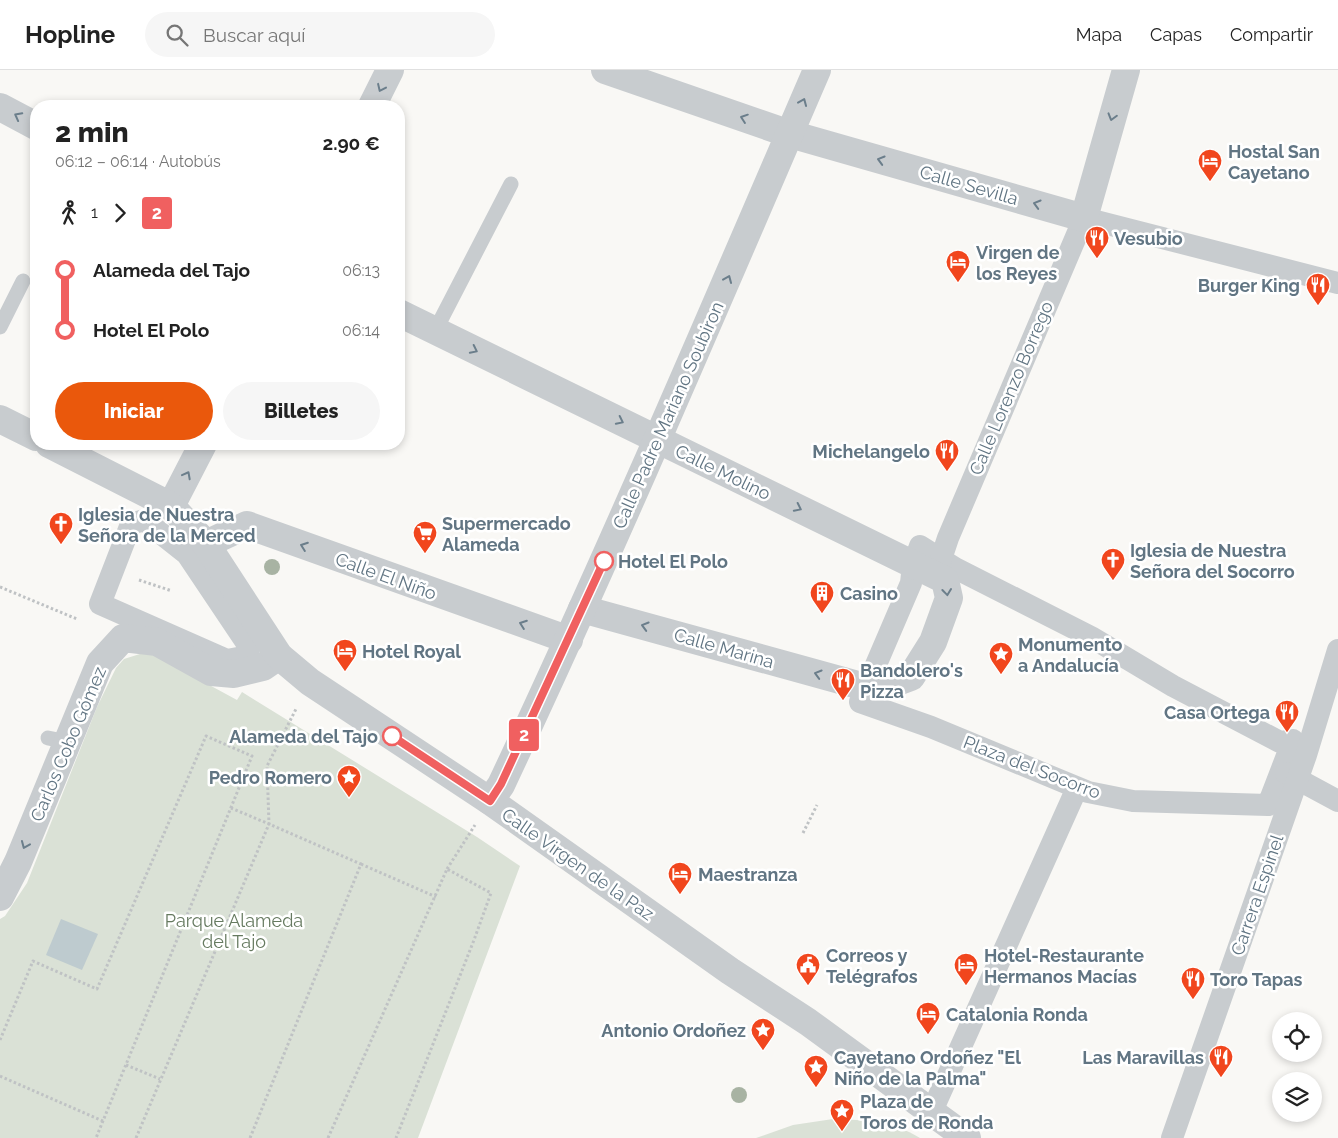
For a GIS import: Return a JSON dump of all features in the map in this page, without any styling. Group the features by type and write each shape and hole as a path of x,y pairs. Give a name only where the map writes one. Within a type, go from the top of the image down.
{"street":[{"path":"375,100 390,70"},
{"name":"Calle Sevilla","path":"605,70 790,134 1084,218 1338,283"},
{"name":"Calle Padre Mariano Soubiron","path":"490,801 501,784 569,640 659,440 817,70"},
{"path":"1084,218 1126,70"},
{"path":"0,107 30,123"},
{"name":"Calle Lorenzo Borrego","path":"941,559 948,538 1084,218"},
{"name":"Calle Molino","path":"405,316 945,580 949,598 933,642 911,677 884,688 865,688"},
{"path":"0,419 30,434"},
{"name":"Calle Virgen de la Paz","path":"61,450 171,506 206,544 279,656 310,682 490,801 730,971 808,1022 968,1138"},
{"path":"171,506 200,450"},
{"path":"144,520 187,554 246,642 249,650 243,657 227,660 100,604 131,524 144,520"},
{"name":"Calle El Niño","path":"206,544 247,525 569,640"},
{"name":"Plaza del Socorro","path":"920,546 1021,604 1091,637 1173,686 1280,742 1293,740 1289,775 1268,804 1133,802 1078,788 913,720 860,702 911,583 913,564 920,546"},
{"name":"Calle Marina","path":"582,609 865,688"},
{"name":"Carlos Cobo Gómez","path":"0,897 18,862 58,740 100,663 123,638 157,642 211,672 234,674 263,667 279,656"},
{"name":"Carrera Espinel","path":"1172,1138 1289,775 1338,650"},
{"path":"1289,775 1338,800"},
{"path":"932,1112 1078,788"}],"lane":[{"path":"435,331 511,184"},
{"path":"0,327 23,281"}],"path":[{"path":"139,580 172,591"},
{"path":"0,586 79,620"},
{"path":"136,1138 269,824 267,766 310,682"},
{"path":"0,1040 33,961 97,989 206,736 252,756 96,1138"},
{"path":"328,1138 447,869 490,801"},
{"path":"803,834 817,805"},
{"path":"231,808 436,897"},
{"path":"250,1138 361,864"},
{"path":"396,1138 491,893 447,869"},
{"path":"126,1065 160,1079"},
{"path":"0,1076 103,1121"}],"green space":[{"name":"Parque Alameda del Tajo","path":"143,653 154,655 237,700 242,692 477,837 520,866 418,1138 0,1138 0,919 5,916 27,883 97,707 116,668 124,659"},
{"name":"Plaza de Toros de Ronda","path":"833,1119 878,1122 910,1132 920,1138 756,1138 793,1125"}],"shaded area":[{"path":"61,919 98,934 82,970 46,955"}],"bus line":[{"name":"2","path":"392,736 490,801 501,784 604,561"}],"place":[{"name":"Hostal San Cayetano","path":"1210,182"},
{"name":"Vesubio","path":"1097,259"},
{"name":"Virgen de los Reyes","path":"958,283"},
{"name":"Burger King","path":"1318,306"},
{"name":"Michelangelo","path":"947,472"},
{"name":"Iglesia de Nuestra Señora de la Merced","path":"61,545"},
{"name":"Supermercado Alameda","path":"425,554"},
{"name":"Hotel El Polo","path":"604,561"},
{"name":"Iglesia de Nuestra Señora del Socorro","path":"1113,581"},
{"name":"Casino","path":"822,614"},
{"name":"Hotel Royal","path":"345,672"},
{"name":"Monumento a Andalucía","path":"1001,675"},
{"name":"Bandolero's Pizza","path":"843,701"},
{"name":"Casa Ortega","path":"1287,733"},
{"name":"Alameda del Tajo","path":"392,736"},
{"name":"Pedro Romero","path":"349,798"},
{"name":"Maestranza","path":"680,895"},
{"name":"Correos y Telégrafos","path":"808,986"},
{"name":"Hotel-Restaurante Hermanos Macías","path":"966,986"},
{"name":"Toro Tapas","path":"1193,1000"},
{"name":"Catalonia Ronda","path":"928,1035"},
{"name":"Antonio Ordoñez","path":"763,1051"},
{"name":"Las Maravillas","path":"1221,1078"},
{"name":"Cayetano Ordoñez \"El Niño de la Palma\"","path":"816,1088"},
{"name":"Plaza de Toros de Ronda","path":"842,1132"}]}
